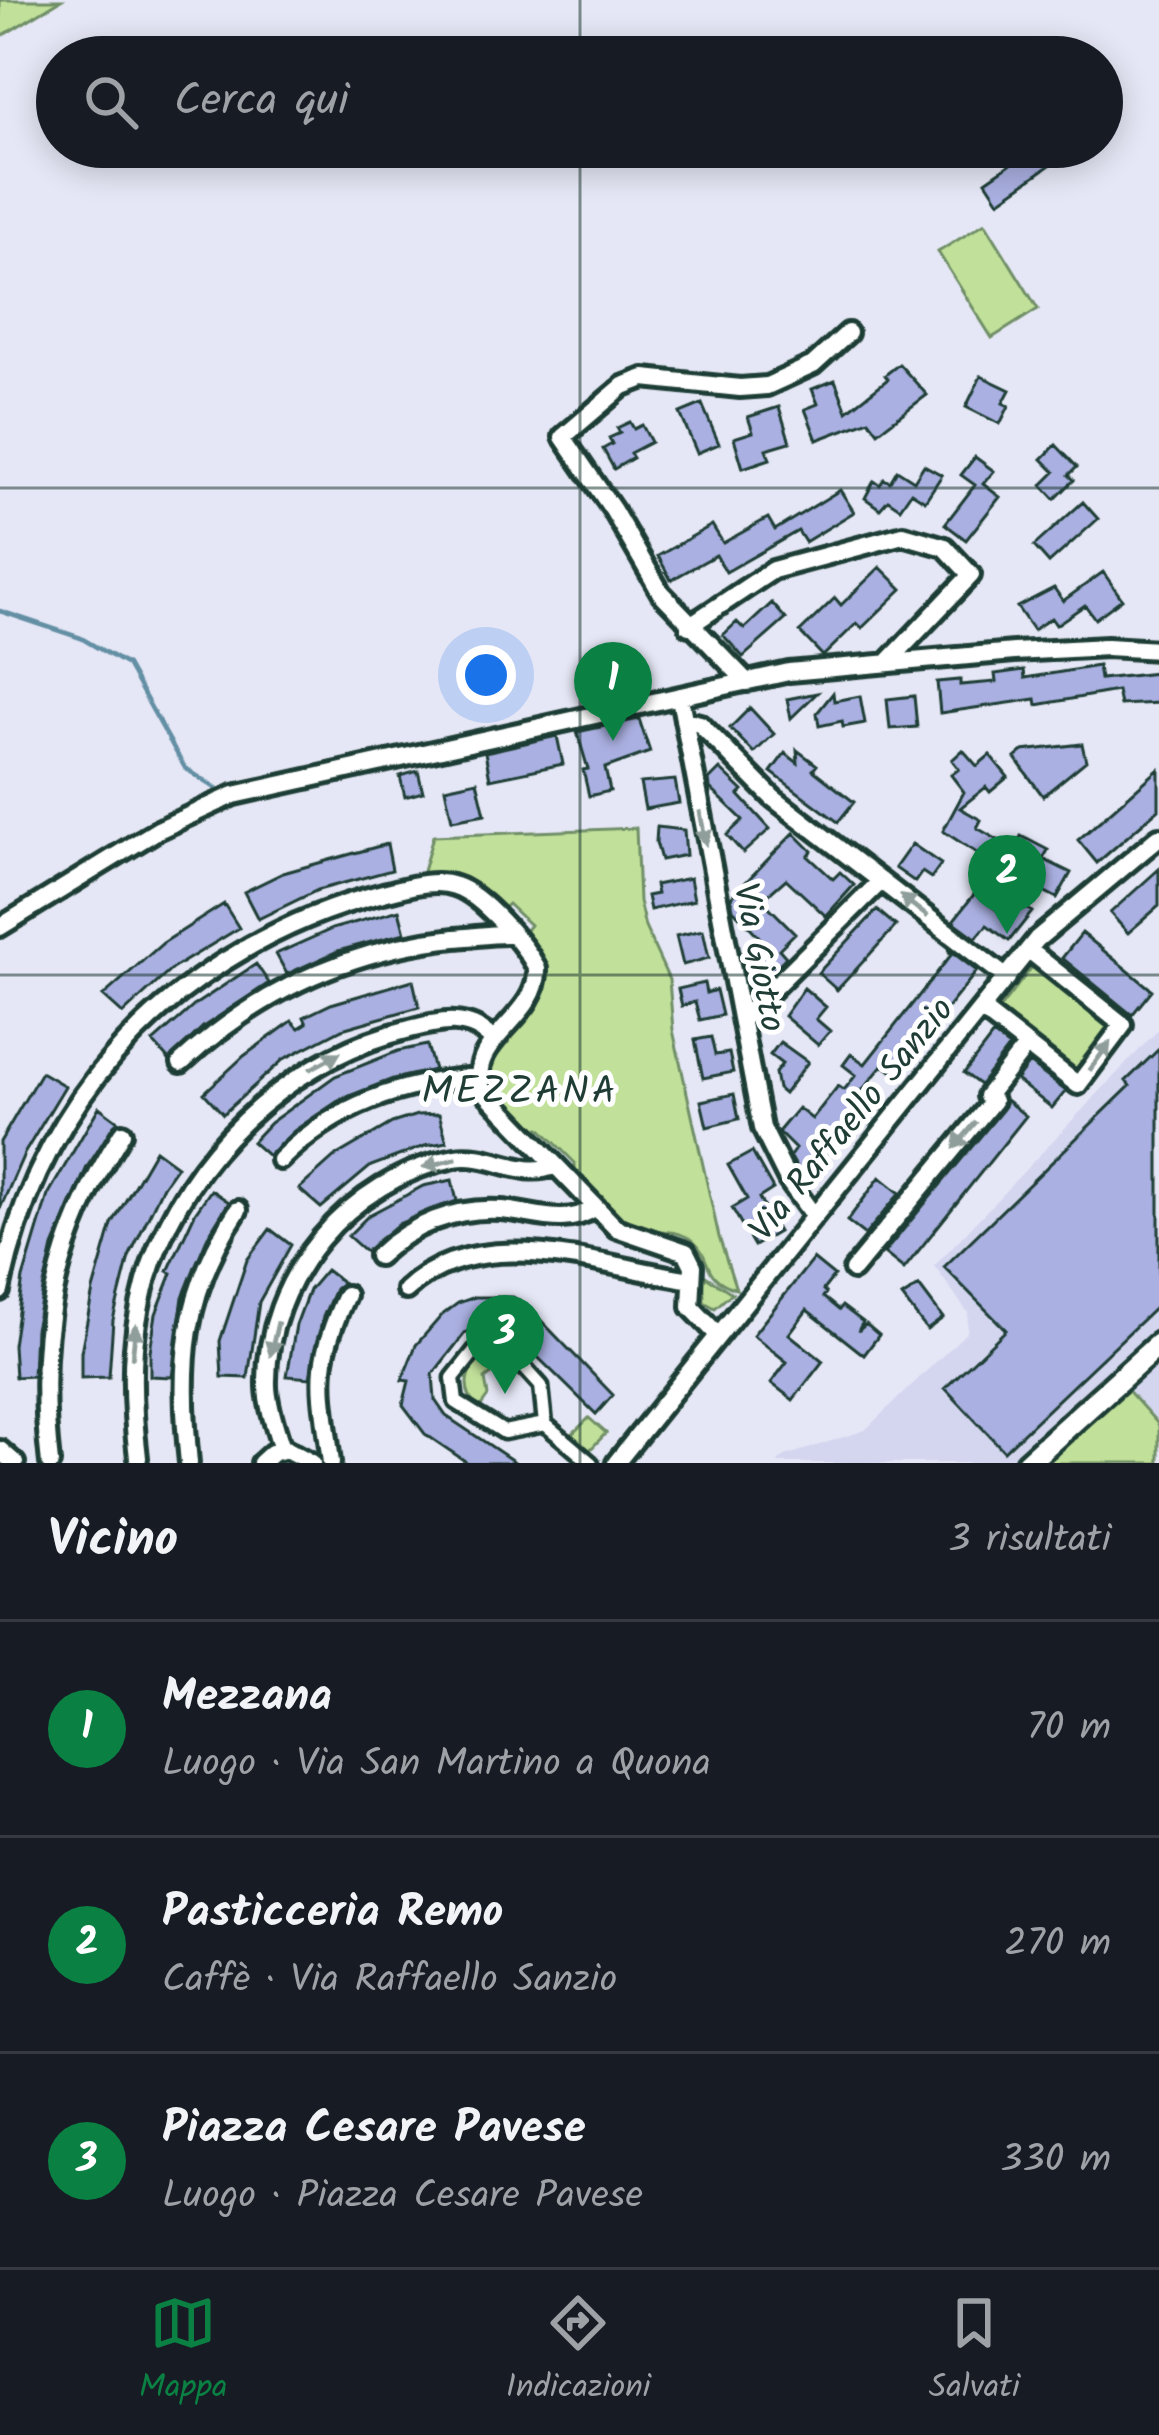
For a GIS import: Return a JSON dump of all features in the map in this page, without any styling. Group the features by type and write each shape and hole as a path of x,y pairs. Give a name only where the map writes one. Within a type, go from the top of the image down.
{"street":[{"path":"747,682 661,593 563,437 623,386 644,378 740,388 767,386 813,365 848,333"},
{"path":"689,626 773,570 903,535 930,540 945,547 971,575 889,662"},
{"path":"0,927 158,830 234,796 517,730 688,710 747,682 789,672 1107,647 1159,650"},
{"path":"688,710 773,798 1006,978"},
{"name":"Via Giotto","path":"688,710 713,886 762,1128 788,1180 813,1215"},
{"name":"Via Raffaello Sanzio","path":"616,1463 1029,950 1159,837"},
{"path":"742,1019 881,881"},
{"path":"0,1291 33,1186 74,1108 156,1013 251,945 310,917 372,896 447,884 463,889 511,934 535,965 537,981 519,1016 483,1057 479,1077 484,1092 594,1208 626,1234 683,1250 692,1262 691,1307 717,1334"},
{"path":"181,1063 254,1006 342,961 422,941 511,934"},
{"path":"981,1009 1078,1085 1123,1024 1029,950"},
{"path":"140,1461 130,1383 140,1303 165,1229 206,1166 290,1083 366,1041 458,1021 476,1025 494,1041"},
{"path":"854,1270 993,1101 986,1096 1027,1045"},
{"path":"280,1160 320,1126 374,1097 418,1083 479,1077"},
{"path":"50,1463 44,1385 52,1291 82,1201 122,1133"},
{"path":"282,1450 267,1390 273,1338 290,1287 322,1238 371,1192 428,1165 479,1156 528,1170 553,1166"},
{"path":"377,1256 412,1230 449,1216 494,1210 571,1218 594,1208"},
{"path":"190,1463 182,1390 190,1318 207,1266 238,1210"},
{"path":"406,1290 451,1260 498,1252 692,1280"},
{"path":"331,1463 320,1376 346,1295"},
{"path":"545,1424 504,1432 456,1402 453,1378 477,1348 502,1343 541,1386 545,1424 591,1463"},
{"path":"1027,1463 1159,1344"},
{"path":"0,1450 15,1463"},
{"path":"261,1463 282,1450"},
{"path":"282,1450 312,1463"}],"shaded area":[{"path":"1159,1029 1159,1463 777,1463 785,1456 865,1430 967,1332 968,1313 934,1266"}],"green space":[{"path":"0,0 61,0 0,37"},
{"path":"985,223 1038,309 992,338 938,252"},
{"path":"636,828 639,901 645,927 669,980 673,1030 719,1237 736,1289 717,1279 700,1248 687,1237 638,1228 615,1214 575,1172 575,1163 540,1128 529,1131 490,1088 490,1058 528,1015 544,986 537,953 522,935 530,925 508,904 499,912 465,884 422,875 433,836"},
{"path":"1035,963 1115,1027 1075,1076 996,1013"},
{"path":"704,1275 732,1293 715,1308 704,1302"},
{"path":"489,1356 515,1363 505,1376 494,1372 485,1379 488,1396 478,1410 467,1379 474,1366"},
{"path":"1124,1386 1159,1425 1159,1463 1038,1463"},
{"path":"589,1418 606,1433 588,1452 570,1436"}],"building":[{"path":"1005,168 1046,168 999,201 986,181"},
{"path":"899,364 927,395 878,432 869,420 817,440 805,409 818,404 812,389 835,380 847,411 888,379 885,375"},
{"path":"981,376 1010,390 1000,424 966,407"},
{"path":"702,404 719,444 697,453 680,413"},
{"path":"779,407 790,442 766,449 770,459 743,468 734,438 753,432 748,417"},
{"path":"630,422 634,429 642,425 651,442 614,469 603,449 612,444 609,438 620,433 617,428"},
{"path":"1056,445 1077,467 1069,475 1074,480 1055,499 1042,485 1055,472 1042,459"},
{"path":"975,457 994,471 983,484 1000,497 966,540 945,524 975,485 961,475"},
{"path":"924,465 942,475 925,501 911,492 900,508 888,500 880,509 865,498 874,481 880,485 884,479 890,482 897,470 914,481"},
{"path":"840,490 854,512 805,542 798,531 726,572 716,555 671,580 658,556 712,525 723,543 768,518 775,530"},
{"path":"1083,502 1098,519 1049,563 1034,546"},
{"path":"880,567 902,589 862,628 857,623 823,656 800,632 835,598 841,605"},
{"path":"1103,572 1122,599 1095,619 1085,605 1056,625 1051,618 1033,630 1017,607 1054,588 1063,601"},
{"path":"772,603 786,619 743,657 723,635 737,622 744,629"},
{"path":"1098,666 1100,679 1157,673 1159,703 1120,705 1117,691 1037,705 1036,699 940,713 937,682 996,682 995,674 1024,670 1025,678"},
{"path":"817,693 791,718 787,699"},
{"path":"833,693 834,701 860,696 865,723 819,726 817,713"},
{"path":"914,696 917,727 890,729 887,699"},
{"path":"750,708 774,734 754,753 730,728"},
{"path":"639,719 650,752 605,768 610,791 589,796 583,770 588,769 577,732"},
{"path":"557,736 563,764 490,779 485,752"},
{"path":"1082,744 1086,761 1043,796 1015,758 1023,751"},
{"path":"797,750 817,765 813,770 854,802 838,822 771,772 785,753 798,763"},
{"path":"963,750 977,766 990,755 1008,777 960,808 981,820 977,828 1014,849 1021,836 1048,850 1043,859 1071,873 1057,898 1032,885 1037,875 997,853 992,863 943,831 964,792 951,775 959,769 952,760"},
{"path":"720,769 770,829 743,853 727,835 743,820 710,788 709,780"},
{"path":"1159,769 1159,809 1097,863 1078,840"},
{"path":"418,771 423,792 405,797 400,776"},
{"path":"675,780 679,803 645,809 640,783"},
{"path":"477,781 485,814 452,820 445,788"},
{"path":"657,827 684,830 686,855 661,860"},
{"path":"794,833 812,851 808,856 833,879 840,872 854,885 826,916 786,879 762,900 795,933 779,949 786,957 761,982 743,962 763,941 733,909 731,897"},
{"path":"387,844 392,870 318,890 258,919 244,892 283,873"},
{"path":"912,844 941,864 931,878 922,872 915,882 895,868"},
{"path":"1159,869 1159,906 1128,933 1110,913"},
{"path":"690,878 694,900 650,910 647,896 657,894 655,885"},
{"path":"975,893 998,911 1010,895 1032,912 1009,941 987,925 976,938 953,921"},
{"path":"224,904 239,928 172,969 123,1014 103,996 163,943"},
{"path":"399,910 405,933 338,951 287,974 276,954 332,929"},
{"path":"877,910 896,926 837,990 818,973"},
{"path":"703,930 709,958 683,965 676,936"},
{"path":"1082,933 1152,990 1132,1015 1062,958"},
{"path":"948,949 977,971 895,1074 883,1065 858,1095 868,1103 805,1182 790,1156 795,1149 778,1132 798,1108 812,1119 838,1086 844,1090 856,1075 843,1065 851,1054 865,1064 951,955"},
{"path":"256,964 269,983 203,1027 169,1060 153,1042 196,1004"},
{"path":"413,980 419,1007 342,1029 284,1059 223,1114 204,1093 292,1021 299,1028 307,1023 304,1017 331,1004"},
{"path":"704,983 706,993 716,990 722,1015 700,1020 695,1002 682,1006 678,989"},
{"path":"804,988 826,1007 816,1019 830,1031 818,1045 784,1016"},
{"path":"993,1035 1009,1047 980,1085 964,1073"},
{"path":"711,1037 715,1055 729,1053 733,1072 703,1078 695,1040"},
{"path":"780,1042 808,1062 784,1094 775,1073 782,1064 770,1055"},
{"path":"427,1045 434,1070 393,1079 341,1099 294,1131 268,1156 252,1142 270,1123 335,1076"},
{"path":"1159,1049 1159,1304 1004,1451 945,1388 1006,1330 944,1267 1130,1086 1126,1081"},
{"path":"1029,1063 1066,1091 1052,1108 1016,1080"},
{"path":"41,1072 65,1086 24,1154 0,1209 0,1142"},
{"path":"734,1094 739,1119 707,1127 701,1101"},
{"path":"1006,1100 1026,1116 904,1269 884,1253"},
{"path":"99,1107 118,1121 87,1167 53,1247 35,1329 33,1376 15,1377 13,1345 23,1278 48,1195"},
{"path":"439,1114 447,1142 371,1166 321,1208 299,1189 337,1155 392,1123"},
{"path":"155,1150 177,1166 129,1257 113,1320 109,1377 81,1378 93,1290 112,1224"},
{"path":"752,1152 773,1189 759,1198 778,1232 754,1246 732,1208 747,1199 728,1165"},
{"path":"880,1177 900,1193 865,1235 847,1221"},
{"path":"452,1180 457,1201 398,1224 366,1252 348,1236 369,1215 423,1186"},
{"path":"211,1190 229,1202 208,1236 183,1297 172,1377 150,1376 156,1314 172,1273 168,1271"},
{"path":"270,1229 291,1245 259,1302 248,1378 222,1377 220,1341 247,1260"},
{"path":"813,1259 834,1276 823,1297 863,1322 858,1331 866,1324 879,1335 864,1355 807,1310 789,1334 823,1361 793,1400 771,1383 787,1362 753,1335"},
{"path":"326,1270 343,1283 335,1289 323,1317 310,1378 287,1376 296,1325 309,1290"},
{"path":"919,1286 943,1318 927,1330 902,1297"},
{"path":"475,1297 513,1297 527,1306 613,1395 596,1414 506,1326 479,1325 465,1333 433,1374 435,1400 446,1416 516,1463 468,1463 425,1434 403,1405 409,1381 402,1380 416,1345 442,1315"}],"waterway":[{"path":"0,611 81,638 127,665 185,768 223,793"}],"place":[{"name":"Mezzana","path":"613,741"},
{"name":"Pasticceria Remo","path":"1007,934"},
{"name":"Piazza Cesare Pavese","path":"505,1394"}],"district":[{"name":"MEZZANA","path":"520,1089"}]}
